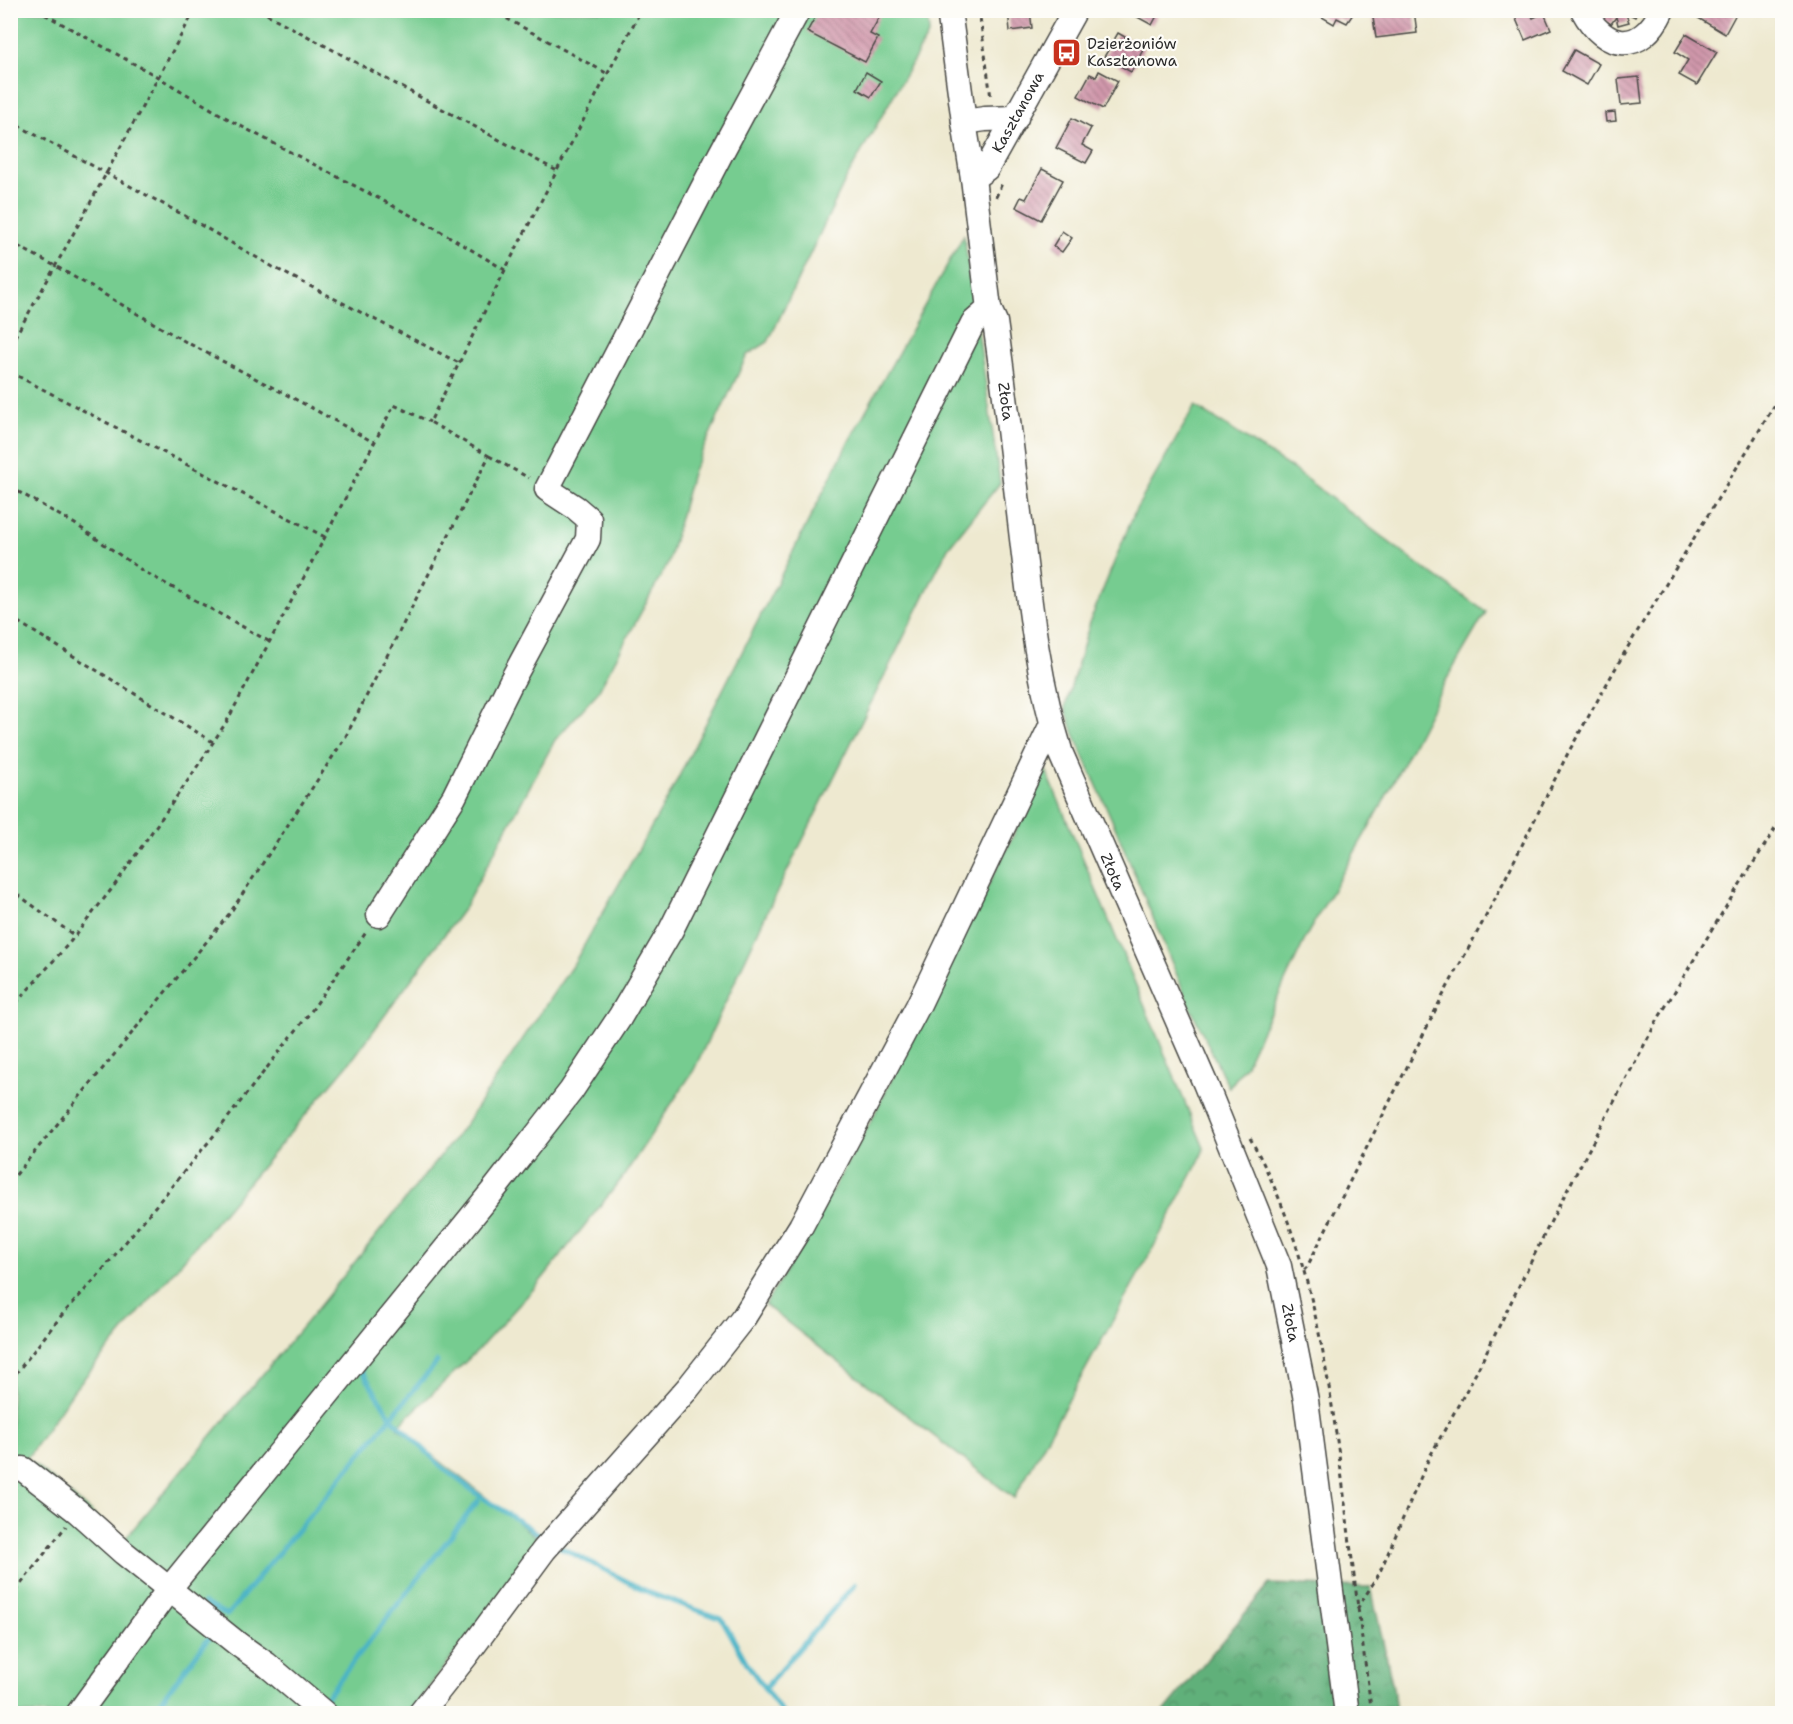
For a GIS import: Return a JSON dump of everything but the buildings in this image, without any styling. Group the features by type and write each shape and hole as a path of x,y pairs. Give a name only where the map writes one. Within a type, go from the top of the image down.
{"street":[{"path":"379,915 454,797 511,681 588,539 589,519 547,489 798,10"},
{"name":"Złota","path":"949,10 973,178 988,309 995,322 1009,421 1037,657 1052,724 1061,754 1205,1083 1279,1266 1306,1400 1347,1713"},
{"name":"Kasztanowa","path":"973,178 987,168 1005,119 1075,10"},
{"path":"1583,10 1604,36 1626,44 1638,39 1649,30 1662,10"},
{"path":"964,122 1005,119"},
{"path":"78,1713 169,1589 496,1187 571,1091 620,1017 671,930 973,323 988,309"},
{"path":"420,1713 465,1657 544,1550 688,1388 744,1317 801,1226 918,1006 1052,724"},
{"path":"23,1469 77,1511 124,1553 325,1713"}],"path":[{"path":"37,10 235,123 435,228 505,270"},
{"path":"10,345 57,267 195,10"},
{"path":"259,10 557,171"},
{"path":"491,10 608,74"},
{"path":"430,422 505,270 641,10"},
{"path":"979,10 1005,119"},
{"path":"10,121 131,186 282,272 459,363"},
{"path":"993,204 1005,178"},
{"path":"10,242 186,342 375,443"},
{"path":"10,372 325,537"},
{"path":"1285,1296 1307,1267 1568,753 1623,655 1782,393"},
{"path":"10,1010 75,936 114,886 227,721 393,405 430,422 547,489"},
{"path":"10,1182 230,913 345,738 489,456"},
{"path":"10,487 75,524 142,571 270,642"},
{"path":"10,617 213,742"},
{"path":"1358,1609 1379,1574 1429,1458 1476,1373 1553,1217 1658,1019 1782,818"},
{"path":"10,889 75,936"},
{"path":"10,1381 216,1133 312,1010 379,915"},
{"path":"1249,1135 1288,1221 1311,1297 1327,1375 1372,1713"},
{"path":"10,1598 77,1511"}],"green space":[{"path":"11,11 927,11 929,33 846,179 768,342 747,355 692,473 668,563 597,693 555,740 464,908 355,1056 74,1390 27,1458 124,1540 313,1314 462,1129 574,963 670,794 849,441 964,235 1000,483 948,548 767,912 694,1070 623,1177 539,1283 478,1350 397,1427 541,1541 409,1713 11,1714"},
{"path":"1195,406 1293,469 1419,565 1486,612 1445,682 1379,810 1309,931 1245,1066 1229,1088 1191,1009 1074,734 1065,707 1091,619 1135,511"},
{"path":"1046,770 1204,1148 1153,1248 1014,1498 765,1305 871,1121"},
{"path":"1269,1584 1371,1587 1393,1687 1396,1713 1162,1714"}],"waterway":[{"path":"204,1603 227,1615 437,1362"},
{"path":"361,1369 391,1417 444,1469 480,1496 545,1538"},
{"path":"326,1697 478,1501"},
{"path":"558,1546 650,1593 722,1619 748,1665 783,1714"},
{"path":"766,1687 855,1584"},
{"path":"151,1714 211,1635"}],"place":[{"name":"Dzierżoniów Kasztanowa","path":"1066,53"}]}
